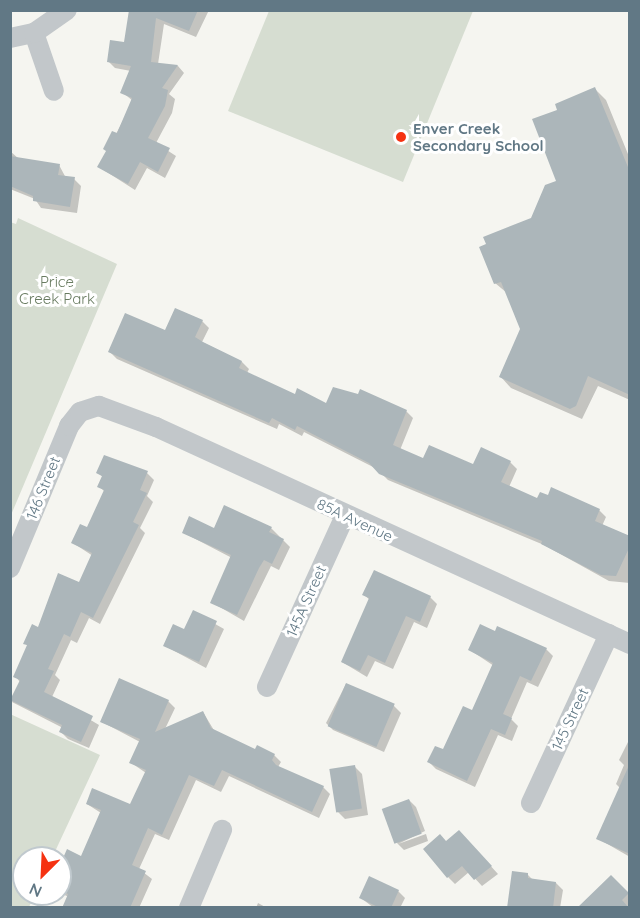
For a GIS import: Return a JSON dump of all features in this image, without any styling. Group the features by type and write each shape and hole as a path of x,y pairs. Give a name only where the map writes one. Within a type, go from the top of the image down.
{"street":[{"path":"10,38 34,33 67,10"},
{"path":"34,33 54,91"},
{"name":"85A Avenue","path":"80,412 99,406 124,415 630,644"},
{"name":"146 Street","path":"10,568 69,426 80,412"},
{"name":"145A Street","path":"267,687 345,516"},
{"name":"145 Street","path":"531,803 609,634"},
{"path":"189,908 222,830"}],"green space":[{"path":"269,11 473,11 403,182 228,111"},
{"name":"Price Creek Park","path":"18,218 117,264 11,515 10,222 16,224"},
{"path":"10,714 100,755 58,846 12,846 12,906 29,906 11,907"}],"building":[{"path":"129,10 198,10 189,31 156,18 151,62 178,65 162,88 168,90 165,106 148,138 170,148 158,172 140,162 128,184 97,167 106,151 103,149 112,131 117,133 132,98 120,93 131,66 107,62 110,40 124,42"},
{"path":"595,87 630,172 630,395 588,376 576,406 570,409 499,377 520,329 501,282 494,284 479,247 486,244 483,237 531,218 545,185 556,181 532,119 557,110 555,104"},
{"path":"10,156 60,164 58,175 75,177 70,207 33,201 33,196 10,186"},
{"path":"175,308 203,320 195,337 242,361 239,368 295,394 297,388 326,403 333,387 358,394 360,389 407,410 393,445 423,458 429,445 473,464 481,447 511,461 501,482 537,498 540,492 548,495 551,487 600,509 595,521 630,536 630,546 616,576 601,575 541,544 542,541 379,474 369,463 297,426 295,430 272,418 269,423 108,352 125,313 165,330"},
{"path":"104,455 148,471 140,490 147,493 133,522 139,525 93,618 81,612 70,637 64,634 48,669 54,671 44,692 93,716 81,742 59,732 62,725 10,700 20,680 13,677 27,645 23,644 32,624 38,627 58,573 79,582 92,553 71,543 80,524 87,527 104,490 97,487 102,476 96,473"},
{"path":"224,505 272,527 269,532 284,539 272,564 264,560 259,568 237,615 210,603 231,555 182,533 189,516 214,528"},
{"path":"374,570 431,596 420,622 406,616 385,663 368,655 360,671 341,662 369,598 362,595"},
{"path":"193,610 217,621 199,662 163,646 173,624 184,629"},
{"path":"480,624 495,631 497,626 547,648 531,681 520,676 503,714 512,718 505,735 491,729 467,781 427,762 435,746 443,749 463,706 472,710 493,663 468,650"},
{"path":"119,678 169,700 155,732 203,711 211,728 255,749 257,745 275,754 272,760 276,765 324,786 312,812 222,770 214,786 189,775 162,835 148,828 132,865 146,871 130,908 62,908 72,906 72,852 81,856 101,810 86,804 92,788 130,804 146,770 129,763 140,739 100,722"},
{"path":"346,683 395,704 376,747 328,726"},
{"path":"630,763 630,854 596,839"},
{"path":"355,765 362,808 336,813 329,769"},
{"path":"409,799 422,834 394,844 382,809"},
{"path":"459,830 492,866 474,880 462,866 447,878 423,849 440,834 446,841"},
{"path":"512,871 528,873 528,878 556,882 553,908 507,908"},
{"path":"611,875 629,893 622,900 629,908 577,908"},
{"path":"369,876 399,890 391,908 380,908 359,898"}],"place":[{"name":"Enver Creek Secondary School","path":"401,137"}]}
